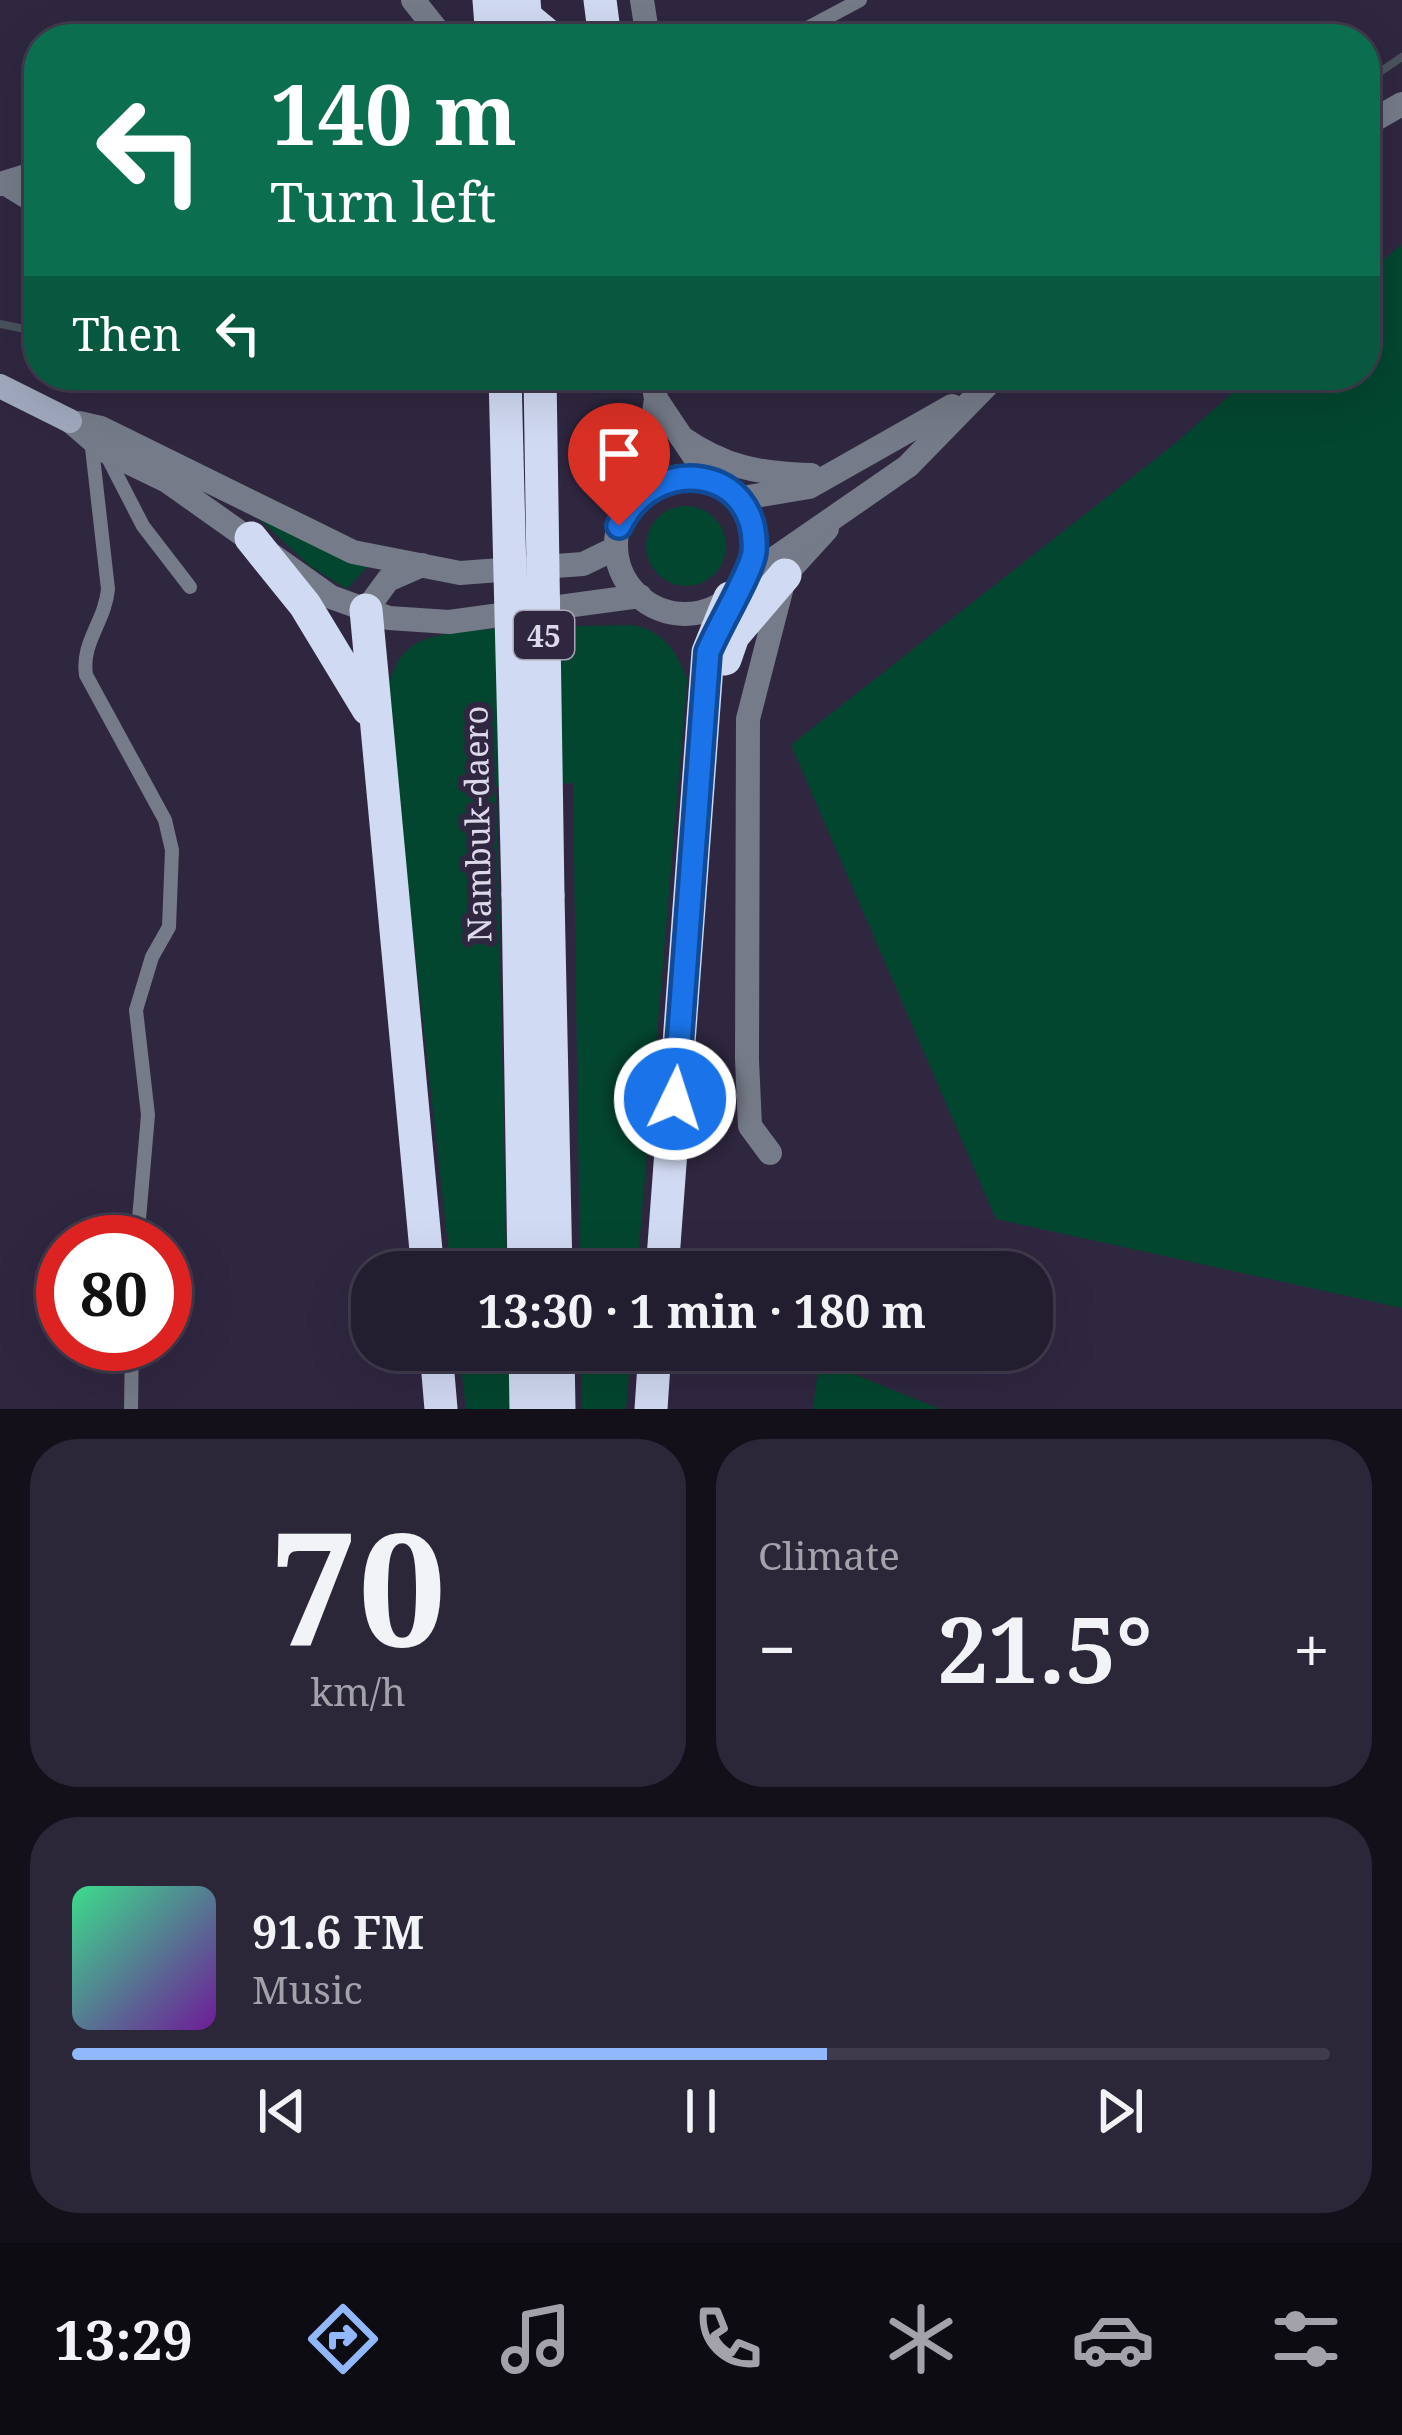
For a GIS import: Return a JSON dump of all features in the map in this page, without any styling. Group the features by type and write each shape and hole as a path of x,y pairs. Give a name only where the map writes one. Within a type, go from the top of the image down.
{"highway":[{"path":"505,0 534,24"},
{"name":"Nambuk-daero","path":"506,390 555,1251"},
{"name":"Nambuk-daero","path":"525,1251 540,390"},
{"path":"251,538 352,674 378,729"},
{"path":"704,717 733,636 785,575"},
{"path":"664,1251 708,652 738,589"},
{"path":"366,610 426,1251"},
{"path":"438,1371 441,1409"},
{"path":"525,1371 526,1409"},
{"path":"559,1371 560,1409"},
{"path":"651,1409 654,1371"}],"main road":[{"path":"0,386 70,421"}],"street":[{"path":"413,0 432,24"},
{"path":"654,390 643,490 619,526 616,548 620,569 640,596 668,612 690,614 738,589 908,466 983,390"},
{"path":"656,390 710,480 736,499 754,533 738,589"},
{"path":"736,499 809,487 976,390"},
{"path":"70,421 98,445 167,481 332,597 389,618 449,622 640,596"},
{"path":"70,421 100,428 353,552 460,573 583,564 616,548"},
{"path":"681,437 712,459 755,473 831,476"},
{"path":"643,490 686,476 710,480"},
{"path":"770,1154 751,1126 747,1060 748,719 785,575 848,506"},
{"path":"366,610 388,580 422,566"}],"lane":[{"path":"815,24 860,0"},
{"path":"98,445 143,526 190,587"},
{"path":"98,445 108,589 106,610 83,655 86,675 166,820 172,850 169,927 152,957 136,1010 148,1115 139,1215"},
{"path":"131,1409 132,1371"}],"green space":[{"path":"1402,244 1402,1308 996,1219 791,745 1172,446 1236,390 1380,390 1380,263"},
{"path":"686,506 714,518 726,546 714,574 686,586 658,574 646,546 658,518"},
{"path":"257,517 368,566 347,589 310,566"},
{"path":"631,625 652,631 667,643 687,679 639,1251 580,1251 573,783 496,787 507,1251 449,1251 386,693 403,655 430,638 551,626"},
{"path":"461,1371 510,1371 511,1409 466,1409"},
{"path":"581,1371 629,1371 626,1409 582,1409"},
{"path":"818,1371 846,1371 940,1409 813,1409"}],"waterway":[{"path":"1380,72 1402,57"},
{"path":"0,324 24,329"}],"route":[{"path":"619,526 628,506 643,490 662,480 686,476 710,480 730,492 754,533 754,557 746,579 730,598 708,652 675,1099"}]}
